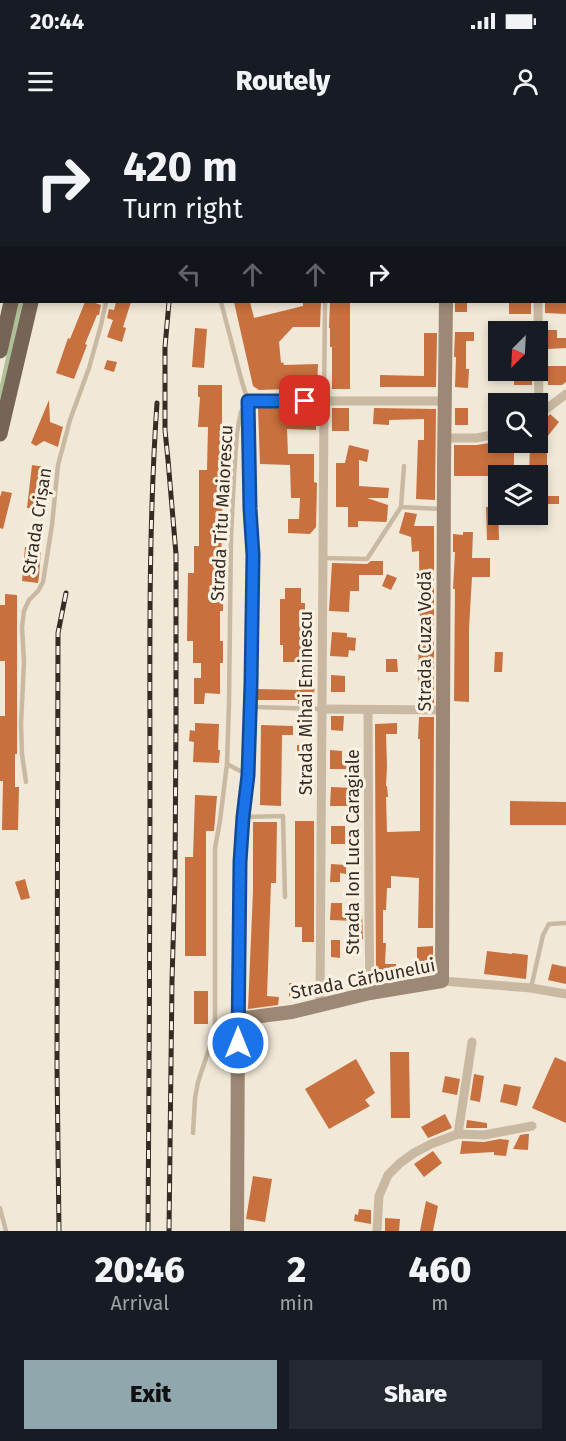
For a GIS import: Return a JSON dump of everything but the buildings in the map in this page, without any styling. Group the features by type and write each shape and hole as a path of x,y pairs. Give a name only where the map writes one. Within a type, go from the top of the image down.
{"main road":[{"path":"0,351 11,303"},
{"path":"0,434 31,303"},
{"name":"Strada Cuza Vodă","path":"442,981 446,303"},
{"name":"Strada Cărbunelui","path":"238,1019 292,1012 370,993 442,981"},
{"path":"237,1231 238,1019"}],"street":[{"path":"538,303 538,393"},
{"path":"548,408 566,394"},
{"path":"248,401 445,401"},
{"name":"Strada Mihai Eminescu","path":"320,1006 324,401"},
{"path":"444,438 488,436"},
{"path":"322,709 443,710"},
{"name":"Strada Ion Luca Caragiale","path":"368,710 370,993"},
{"name":"Strada Cărbunelui","path":"442,981 531,988 566,994"},
{"path":"458,1134 472,1042"},
{"path":"377,1231 379,1196 388,1175 414,1153 430,1144 458,1134 484,1135 532,1126"}],"lane":[{"name":"Strada Crișan","path":"26,782 21,724 24,612 29,600 43,582 51,536 58,465 70,420 89,368 106,303"},
{"path":"222,303 248,401"},
{"path":"324,401 325,303"},
{"name":"Strada Titu Maiorescu","path":"238,1019 240,862 248,775 251,707 253,555 248,401"},
{"name":"Strada Titu Maiorescu","path":"193,1133 198,1082 214,1031 215,848 226,764 234,476 239,422 241,412 248,401"},
{"path":"323,558 367,559 401,507 404,466"},
{"path":"401,507 444,510"},
{"path":"251,707 322,709"},
{"path":"226,764 248,775"},
{"path":"243,817 284,816 285,897"},
{"path":"531,988 543,935 549,924 566,923"},
{"path":"0,1208 6,1231"}],"green space":[{"path":"18,303 23,303 0,408 0,385"}],"railway":[{"path":"169,303 165,347 165,430 176,554 175,878 169,1231"},
{"path":"148,1231 150,598 157,403"},
{"path":"59,1231 58,633 66,593"}],"route":[{"path":"238,1043 240,862 248,775 251,684 253,555 248,401 305,401"}]}
